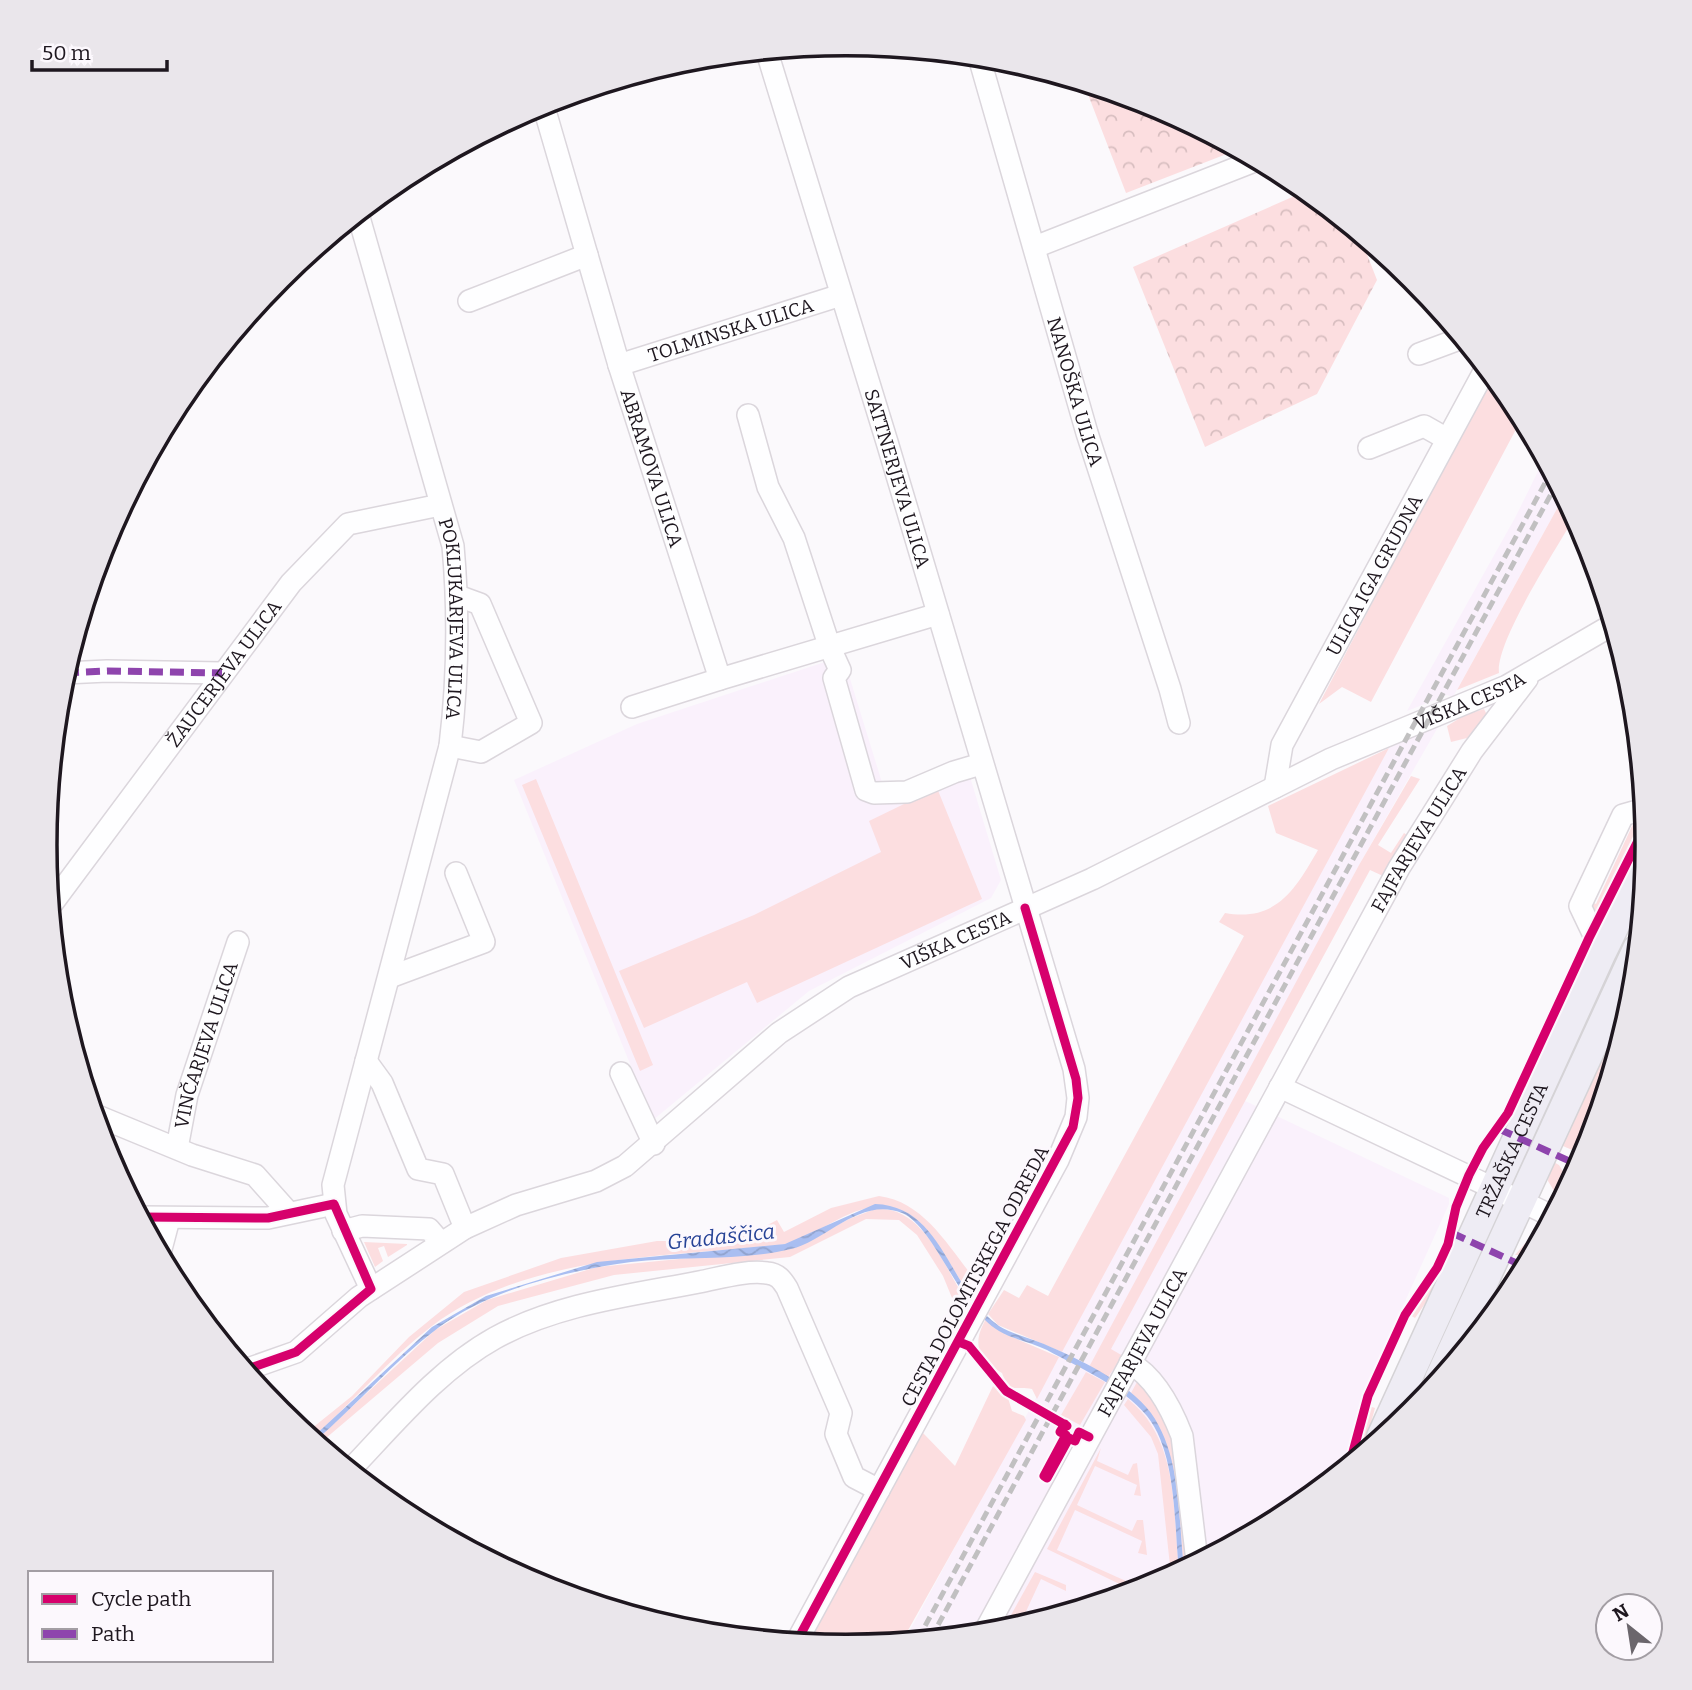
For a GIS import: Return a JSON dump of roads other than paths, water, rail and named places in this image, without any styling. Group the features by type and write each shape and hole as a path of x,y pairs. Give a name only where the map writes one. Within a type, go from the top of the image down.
{"main road":[{"name":"TRŽAŠKA CESTA","path":"1391,1415 1633,888"},
{"name":"TRŽAŠKA CESTA","path":"1453,1348 1623,979"}],"street":[{"name":"SATTNERJEVA ULICA","path":"770,60 1025,908"},
{"name":"NANOŠKA ULICA","path":"982,68 1087,433 1179,723"},
{"name":"ABRAMOVA ULICA","path":"546,115 619,365 720,679"},
{"path":"1035,247 1245,165"},
{"name":"POKLUKARJEVA ULICA","path":"343,1231 334,1204 338,1160 390,977 450,746 457,689 458,596 453,546 361,223"},
{"path":"469,302 587,255"},
{"name":"TOLMINSKA ULICA","path":"619,365 841,295"},
{"path":"1419,354 1453,341"},
{"name":"ULICA IGA GRUDNA","path":"1275,787 1282,745 1481,377"},
{"path":"748,415 768,487 794,538 830,648 840,670 834,678 866,790 874,793 907,792 981,764"},
{"path":"1368,448 1423,426 1447,439"},
{"name":"ŽAUCERJEVA ULICA","path":"59,894 291,583 348,524 440,505"},
{"path":"450,746 481,751 531,723 480,604 458,596"},
{"path":"632,707 937,614"},
{"name":"VIŠKA CESTA","path":"255,1367 296,1352 371,1289 466,1228 516,1205 611,1175 654,1144 779,1032 849,987 1183,836 1275,787 1367,743 1531,674 1605,630"},
{"path":"76,672 222,673"},
{"name":"FAJFARJEVA ULICA","path":"991,1620 1421,831 1472,751 1531,674"},
{"path":"1602,952 1580,906 1623,814 1634,811"},
{"path":"390,977 484,942 456,873"},
{"name":"CESTA DOLOMITSKEGA ODREDA","path":"802,1632 1065,1146 1077,1108 1074,1069 1025,908"},
{"name":"VINČARJEVA ULICA","path":"177,1148 187,1095 238,942"},
{"path":"366,1061 382,1083 418,1169 443,1174 466,1228"},
{"path":"621,1073 654,1144"},
{"path":"1280,1087 1544,1212"},
{"path":"107,1120 255,1175 288,1212"},
{"path":"151,1218 268,1218 334,1204"},
{"path":"163,1240 169,1219"},
{"path":"371,1289 343,1231 362,1226 429,1229 441,1243"},
{"path":"357,1463 454,1367 494,1338 531,1321 589,1305 726,1277 766,1272 780,1276 787,1288 841,1413 836,1434 854,1477 879,1490"},
{"path":"1127,1369 1150,1379 1176,1420 1182,1436 1196,1552"}],"water":[{"name":"Gradaščica","path":"875,1204 898,1208 916,1219 944,1253 968,1293 982,1311 999,1326 1058,1350 1102,1372 1130,1391 1151,1413 1161,1430 1173,1468 1183,1558 1178,1560 1175,1511 1164,1449 1147,1416 1137,1405 1100,1378 1047,1350 999,1331 971,1304 914,1221 902,1213 887,1209 858,1215 791,1249 732,1257 631,1262 555,1277 505,1292 481,1302 438,1328 322,1434 319,1432 432,1327 486,1296 597,1262 785,1244"}],"railway":[{"path":"923,1630 1546,481"},
{"path":"936,1628 1552,492"}]}
